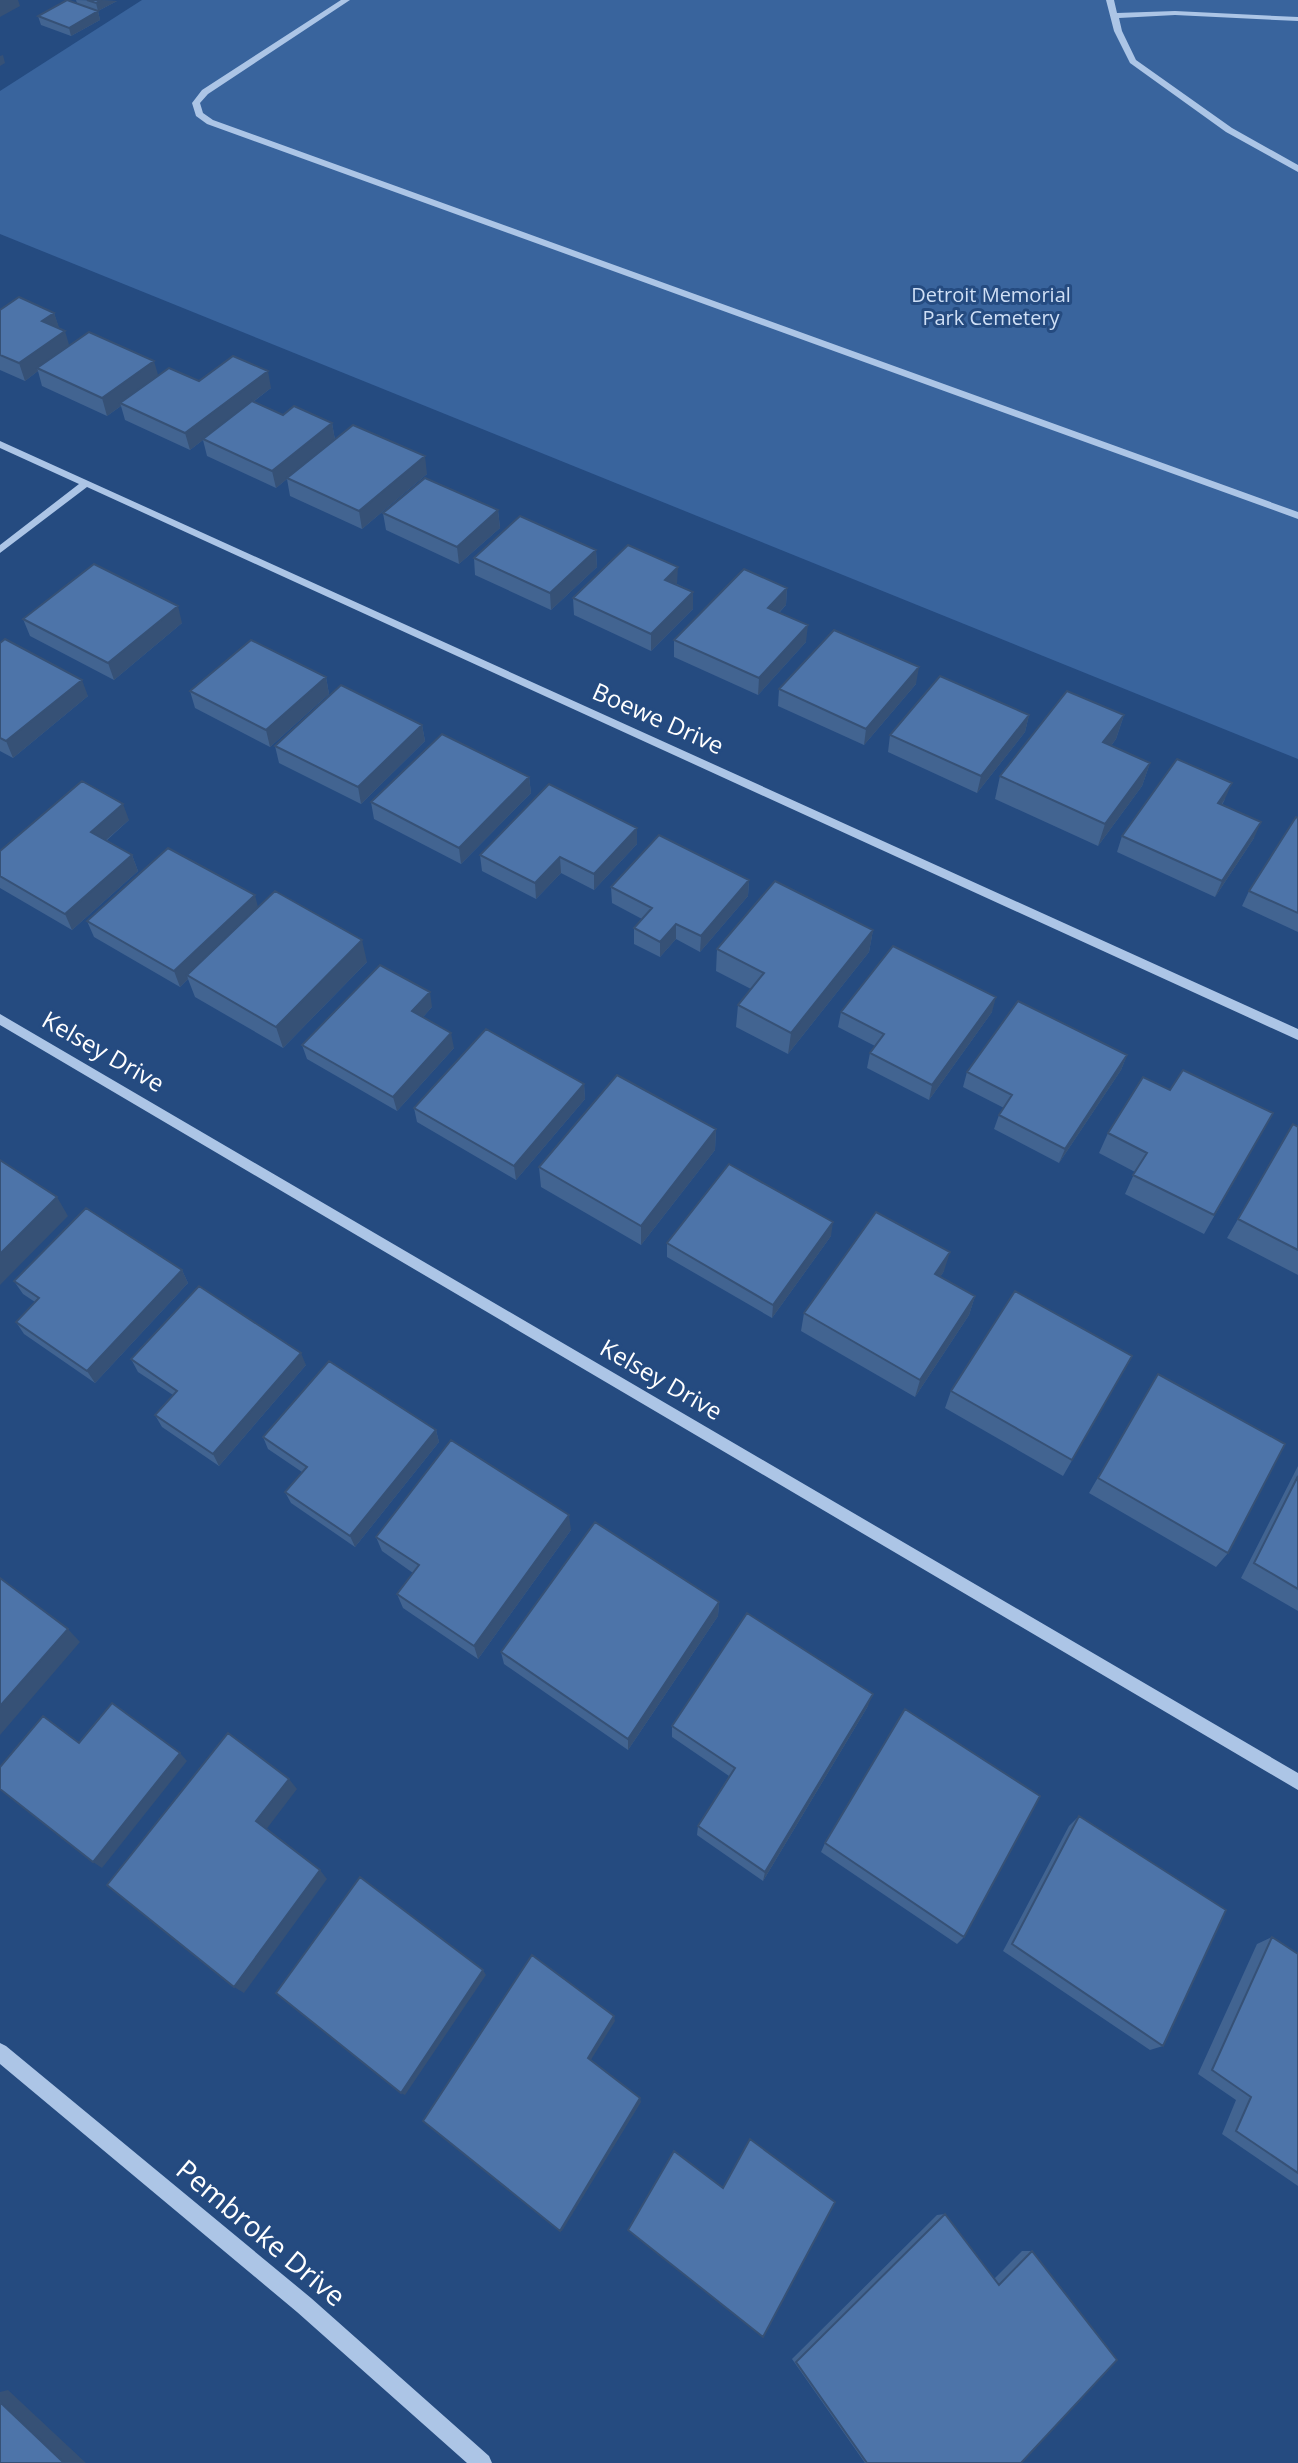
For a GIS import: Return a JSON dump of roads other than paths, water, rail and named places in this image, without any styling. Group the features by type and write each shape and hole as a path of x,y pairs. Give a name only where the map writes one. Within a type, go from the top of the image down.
{"street":[{"path":"346,0 205,92 196,103 199,114 210,122 1298,516"},
{"path":"1110,0 1133,61 1229,130 1298,169"},
{"path":"1114,16 1175,13 1298,19"},
{"name":"Boewe Drive","path":"0,444 1298,1035"},
{"path":"0,550 86,483"},
{"name":"Kelsey Drive","path":"0,1019 1298,1782"},
{"name":"Pembroke Drive","path":"0,2052 304,2305 482,2463"}],"park label":[{"name":"Detroit Memorial Park Cemetery","path":"991,306"}]}
